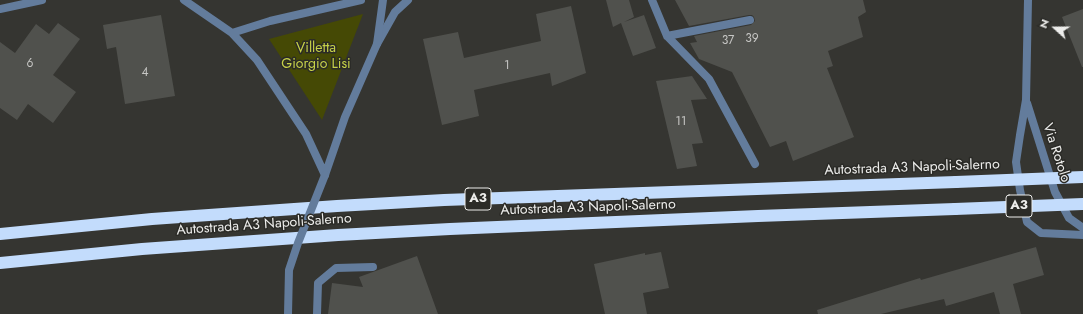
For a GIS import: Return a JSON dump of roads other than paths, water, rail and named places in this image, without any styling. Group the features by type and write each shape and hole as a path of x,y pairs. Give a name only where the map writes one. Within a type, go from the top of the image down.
{"highway":[{"name":"Autostrada A3 Napoli-Salerno","path":"0,234 152,219 367,204 1083,177"},
{"name":"Autostrada A3 Napoli-Salerno","path":"0,264 142,248 338,235 750,216 1083,204"}],"street":[{"path":"0,9 42,0"},
{"path":"184,0 232,33 257,60 306,134 324,175"},
{"path":"232,33 270,21 361,0"},
{"path":"377,44 383,0"},
{"path":"288,314 289,270 346,117 377,44 395,12 408,0"},
{"path":"652,0 667,36 709,79 755,164"},
{"name":"Via Rotolo","path":"1028,0 1026,100 1016,162 1020,190 1028,222 1042,233 1083,235"},
{"path":"667,36 750,20"},
{"name":"Via Rotolo","path":"1026,100 1055,192 1069,218 1083,228"},
{"path":"317,314 318,283 336,268 373,267"}],"park label":[{"name":"Villetta Giorgio Lisi","path":"316,58"}]}
